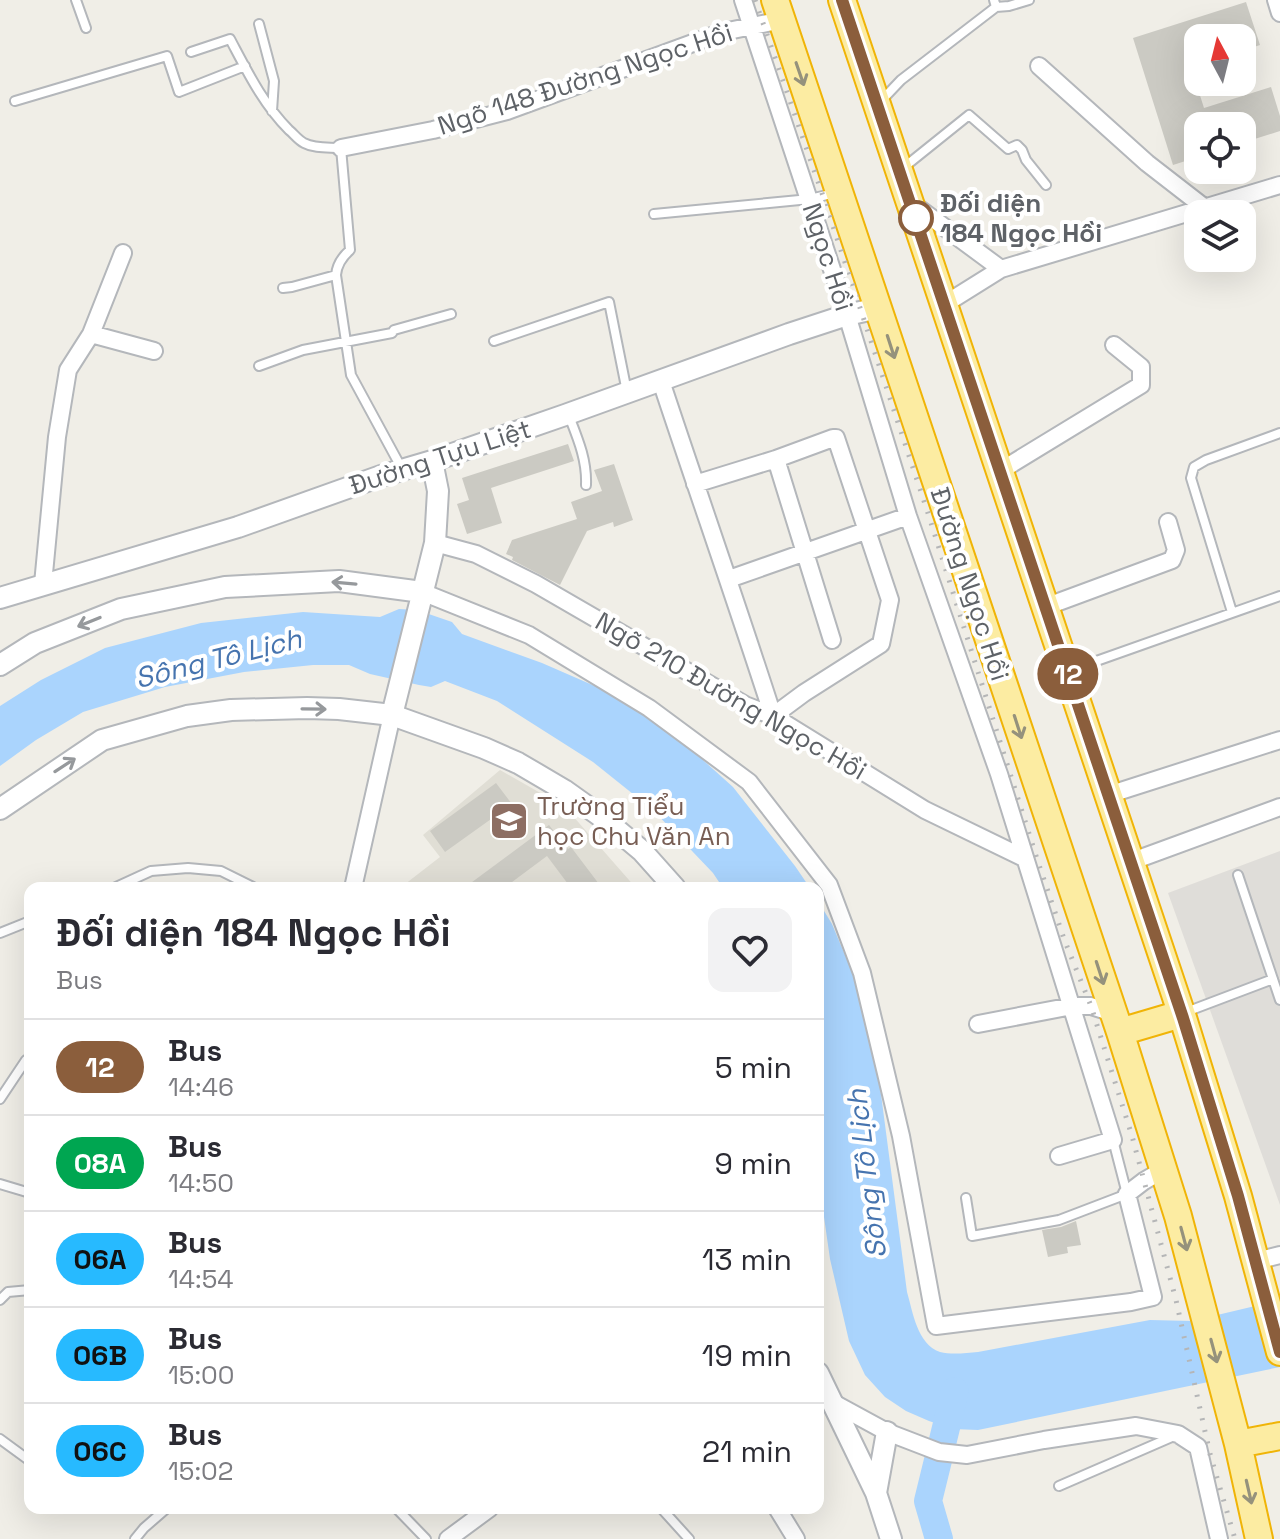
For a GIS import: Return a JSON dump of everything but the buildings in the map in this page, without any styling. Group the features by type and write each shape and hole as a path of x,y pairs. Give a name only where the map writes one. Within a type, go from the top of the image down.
{"highway":[{"path":"842,0 1181,1014 1233,1181 1268,1258 1265,1294 1280,1352"},
{"name":"Đường Ngọc Hồi","path":"778,10 1116,1022 1203,1308 1238,1444"},
{"path":"1116,1022 1181,1014"},
{"path":"1259,1539 1238,1444 1280,1436"}],"street":[{"name":"Ngọc Hồi","path":"743,0 810,199 908,516 999,774 1113,1140"},
{"path":"1276,0 1280,11"},
{"name":"Ngõ 148 Đường Ngọc Hồi","path":"341,148 433,130 507,111 723,32 752,25 778,10"},
{"path":"1039,66 1147,163 1195,200"},
{"path":"902,177 917,207 1001,269"},
{"path":"1231,200 1280,185"},
{"path":"945,304 1001,269 1184,214"},
{"path":"43,584 57,437 68,370 91,334 123,253"},
{"name":"Đường Tựu Liệt","path":"0,598 238,527 847,315 878,308"},
{"path":"91,334 154,351"},
{"path":"1000,471 1141,385 1141,367 1114,345"},
{"path":"661,381 695,484 729,579 773,716 881,644 890,600 836,438 695,484"},
{"path":"776,459 832,640"},
{"path":"354,882 435,543 438,491 432,461"},
{"path":"729,579 908,516"},
{"path":"1045,607 1172,560 1176,550 1168,522"},
{"name":"Ngõ 210 Đường Ngọc Hồi","path":"435,543 476,554 524,578 745,705 773,716 925,810 1024,858"},
{"path":"0,665 35,643 121,609 225,587 339,581 420,599 529,635 649,708 749,782 829,885 866,988 901,1136 936,1326 1153,1297 1127,1194 1163,1170"},
{"path":"0,809 102,740 187,716 231,710 395,707 518,763 564,790 642,851 670,882"},
{"path":"1108,795 1280,740"},
{"path":"1130,862 1280,807"},
{"path":"978,1024 1072,1006 1091,1006 1116,1022"},
{"path":"1059,1156 1113,1140"},
{"path":"824,1387 876,1493 891,1539"},
{"path":"830,1401 887,1432 939,1452 967,1455 1136,1426 1178,1434 1198,1447 1219,1539"},
{"path":"876,1493 887,1432"},
{"path":"448,1539 482,1514"},
{"path":"781,1514 796,1539"}],"lane":[{"path":"76,0 86,28"},
{"path":"877,104 901,80 995,4 1009,6 1029,0"},
{"path":"259,24 274,81 272,112"},
{"path":"191,52 230,39 272,112 302,143 341,148 350,250 342,257 336,275 351,375 402,470"},
{"path":"15,101 167,56 179,92 245,66"},
{"path":"902,177 969,115 1008,149 1017,145 1046,185"},
{"path":"654,214 810,199 839,192"},
{"path":"283,288 336,275"},
{"path":"494,341 609,302 627,393"},
{"path":"259,366 303,350 392,333 451,314"},
{"path":"568,414 580,442 586,467 586,485"},
{"path":"1232,612 1191,478 1194,467 1206,460 1280,433"},
{"path":"1067,672 1280,596"},
{"path":"127,882 151,871 188,868 221,871 243,882"},
{"path":"1238,875 1280,1000"},
{"path":"0,933 24,923"},
{"path":"1181,1014 1273,979"},
{"path":"0,1099 24,1063"},
{"path":"966,1198 972,1236 1059,1220 1127,1194 1113,1140"},
{"path":"0,1184 24,1191"},
{"path":"0,1300 8,1292 24,1291"},
{"path":"1059,1486 1178,1434"},
{"path":"0,1439 24,1457"},
{"path":"135,1539 160,1514"},
{"path":"402,1514 426,1539"},
{"path":"666,1514 684,1537"}],"shaded area":[{"name":"Trường Tiểu học Chu Văn An","path":"500,770 565,807 631,882 408,882 440,857 423,835"},
{"path":"1280,851 1280,1205 1168,893"}],"water":[{"path":"399,609 417,610 452,622 462,634 604,690 674,734 733,787 806,882 719,882 653,810 593,762 497,701 445,681 431,687 419,685 370,674 349,665 244,672 165,687 83,712 0,766 0,706 41,680 105,648 201,623 303,612 380,617"},
{"path":"824,911 861,988 874,1041 907,1292 917,1326 926,1342 945,1353 978,1352 1150,1320 1192,1321 1280,1300 1280,1367 978,1430 953,1429 906,1411 885,1397 865,1375 849,1341 830,1259 824,1217"}],"waterway":[{"name":"Sông Tô Lịch","path":"939,1539 928,1501 955,1391"}],"railway":[{"path":"755,0 927,510 1037,859 1091,1006 1132,1136 1176,1300 1210,1454 1235,1539"}],"bus line":[{"name":"12","path":"842,0 1183,1018 1238,1196 1280,1352"}],"place":[{"name":"Đối diện 184 Ngọc Hồi","path":"916,218"},
{"name":"Trường Tiểu học Chu Văn An","path":"509,821"}]}
